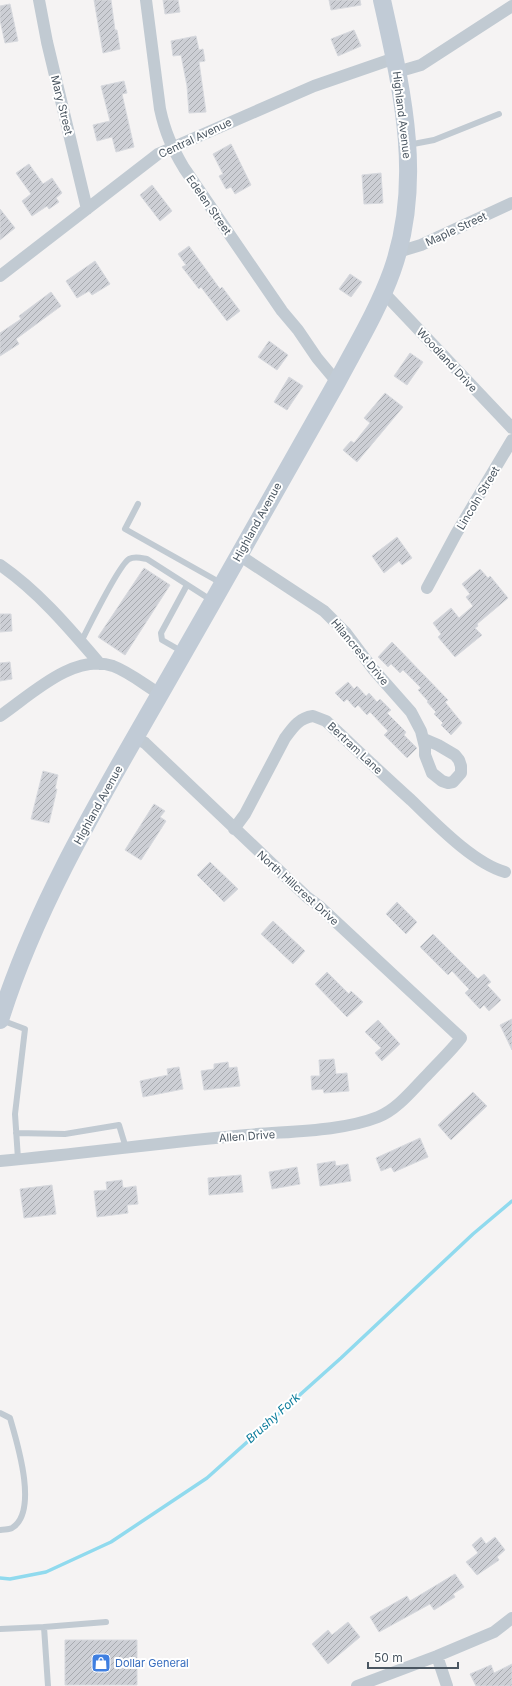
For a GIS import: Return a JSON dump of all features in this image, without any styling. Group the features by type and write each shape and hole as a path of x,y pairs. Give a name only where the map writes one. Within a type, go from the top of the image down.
{"main road":[{"name":"Highland Avenue","path":"0,1020 21,958 46,901 135,737 336,382 383,292 398,252 404,232 408,203 408,145 405,115 382,0"}],"street":[{"name":"Mary Street","path":"39,0 47,42 87,209"},
{"name":"Edelen Street","path":"146,0 160,109 172,147 184,168 282,311 298,330 336,382"},
{"name":"Central Avenue","path":"0,276 148,161 172,147 314,86 396,65 421,65 512,6"},
{"name":"Maple Street","path":"398,252 426,242 512,203"},
{"name":"Woodland Drive","path":"383,292 512,428"},
{"name":"Lincoln Street","path":"428,588 456,534 512,440"},
{"name":"Hilancrest Drive","path":"239,555 332,618 346,633 373,669 411,712 424,739"},
{"path":"0,565 25,583 48,605 100,664"},
{"path":"0,716 59,675 73,668 86,664 113,666 160,694"},
{"name":"Bertram Lane","path":"234,829 245,814 285,738 299,720 312,716 326,721 424,813 474,856 495,869 508,872"},
{"name":"North Hillcrest Drive","path":"135,737 145,743 234,829 461,1038"},
{"name":"Allen Drive","path":"0,1161 245,1135 281,1133 365,1122 380,1116 403,1100 461,1038"},
{"path":"357,1686 437,1656 494,1632 512,1618"},
{"path":"437,1656 447,1686"}],"lane":[{"path":"408,145 434,140 499,114"},
{"path":"138,504 125,529 222,584"},
{"path":"81,642 118,573 129,559 138,557 147,560 213,601"},
{"path":"184,652 162,640 161,633 187,585"},
{"path":"0,1020 25,1030 15,1114 18,1159"},
{"path":"16,1133 65,1134 119,1125 126,1148"},
{"path":"0,1413 10,1418 26,1491 22,1518 12,1529 0,1530"},
{"path":"0,1629 106,1622"},
{"path":"44,1627 48,1686"}],"building":[{"path":"94,0 111,0 115,30 117,30 120,49 103,53"},
{"path":"163,0 178,0 180,12 165,14"},
{"path":"329,0 360,0 361,5 331,10"},
{"path":"10,4 18,41 5,43 0,20 0,6"},
{"path":"354,30 361,46 338,56 331,39"},
{"path":"196,36 199,50 203,49 205,61 199,62 206,112 189,113 187,86 181,55 173,56 171,41"},
{"path":"124,81 127,93 122,94 134,147 116,152 112,137 97,141 93,125 110,121 101,86"},
{"path":"231,144 251,185 235,194 231,187 226,189 219,176 223,174 213,154"},
{"path":"29,164 43,184 52,178 62,193 56,198 59,202 49,209 47,206 32,216 22,201 31,194 16,173"},
{"path":"381,173 383,203 364,204 362,175"},
{"path":"152,185 172,211 160,221 140,195"},
{"path":"0,209 15,228 0,240"},
{"path":"189,246 220,289 222,287 240,311 227,321 201,287 199,289 182,267 186,265 178,254"},
{"path":"95,261 110,284 92,295 89,291 77,298 66,281"},
{"path":"350,274 362,282 351,297 339,289"},
{"path":"51,292 61,306 16,339 19,344 0,356 0,333 21,319 19,316"},
{"path":"269,341 288,355 277,370 258,357"},
{"path":"410,353 423,362 407,385 394,376"},
{"path":"289,377 303,386 287,410 274,402"},
{"path":"385,393 403,407 357,462 343,450 351,441 354,443 370,423 364,418"},
{"path":"397,537 412,558 402,565 399,561 384,573 372,556"},
{"path":"144,568 170,585 125,655 98,637"},
{"path":"480,569 488,578 490,576 508,598 477,624 478,626 475,628 482,635 455,657 438,637 441,634 433,623 451,608 459,618 473,606 466,597 470,594 462,584"},
{"path":"0,614 11,614 12,631 0,632"},
{"path":"392,642 448,700 445,702 462,723 451,735 441,725 443,723 434,714 436,712 418,690 421,688 403,670 400,673 391,664 388,667 378,657"},
{"path":"10,662 12,679 0,681 0,663"},
{"path":"348,682 354,689 357,686 366,696 369,693 377,702 380,699 391,710 387,713 406,732 404,735 417,748 407,758 384,735 388,731 370,712 367,715 358,705 355,708 347,699 344,702 335,693"},
{"path":"43,771 58,775 55,789 57,789 49,823 31,819"},
{"path":"154,804 165,811 160,817 166,821 141,860 125,850"},
{"path":"210,862 238,889 224,902 197,875"},
{"path":"397,902 417,922 406,934 386,914"},
{"path":"273,921 305,951 293,964 261,934"},
{"path":"433,934 478,979 484,974 491,982 487,985 501,1000 489,1011 484,1005 480,1009 465,993 469,989 452,971 448,975 420,947"},
{"path":"327,972 349,994 351,991 363,1002 347,1017 315,984"},
{"path":"512,1019 512,1050 500,1025"},
{"path":"378,1020 400,1044 382,1061 375,1053 381,1048 365,1032"},
{"path":"334,1059 336,1074 347,1073 349,1091 324,1093 323,1089 312,1090 311,1076 320,1076 319,1060"},
{"path":"228,1062 229,1068 237,1067 240,1086 204,1090 201,1071 214,1069 214,1064"},
{"path":"179,1067 183,1089 143,1097 140,1081 168,1075 167,1069"},
{"path":"473,1092 487,1106 451,1140 438,1125"},
{"path":"420,1138 428,1157 394,1172 391,1167 381,1171 376,1158"},
{"path":"335,1161 336,1166 348,1164 351,1181 320,1186 317,1164"},
{"path":"297,1167 300,1184 272,1189 269,1172"},
{"path":"241,1175 243,1192 209,1195 208,1178"},
{"path":"122,1180 123,1188 136,1186 138,1204 127,1205 128,1213 97,1217 94,1191 107,1190 106,1182"},
{"path":"52,1185 56,1214 24,1218 20,1189"},
{"path":"481,1537 486,1544 495,1537 505,1550 497,1557 499,1560 477,1575 466,1562 478,1553 472,1545"},
{"path":"455,1574 464,1587 453,1594 455,1597 434,1610 430,1604 379,1632 370,1617 407,1596 410,1601"},
{"path":"348,1622 360,1637 328,1664 312,1644 328,1630 332,1635"},
{"name":"Dollar General","path":"65,1640 137,1640 137,1685 65,1685"},
{"path":"512,1664 512,1686 476,1686 470,1674 491,1665 494,1673"}],"waterway":[{"name":"Brushy Fork","path":"0,1578 10,1579 46,1572 111,1542 207,1478 341,1358 473,1234 512,1201"}],"place":[{"name":"Dollar General","path":"101,1663"}]}
